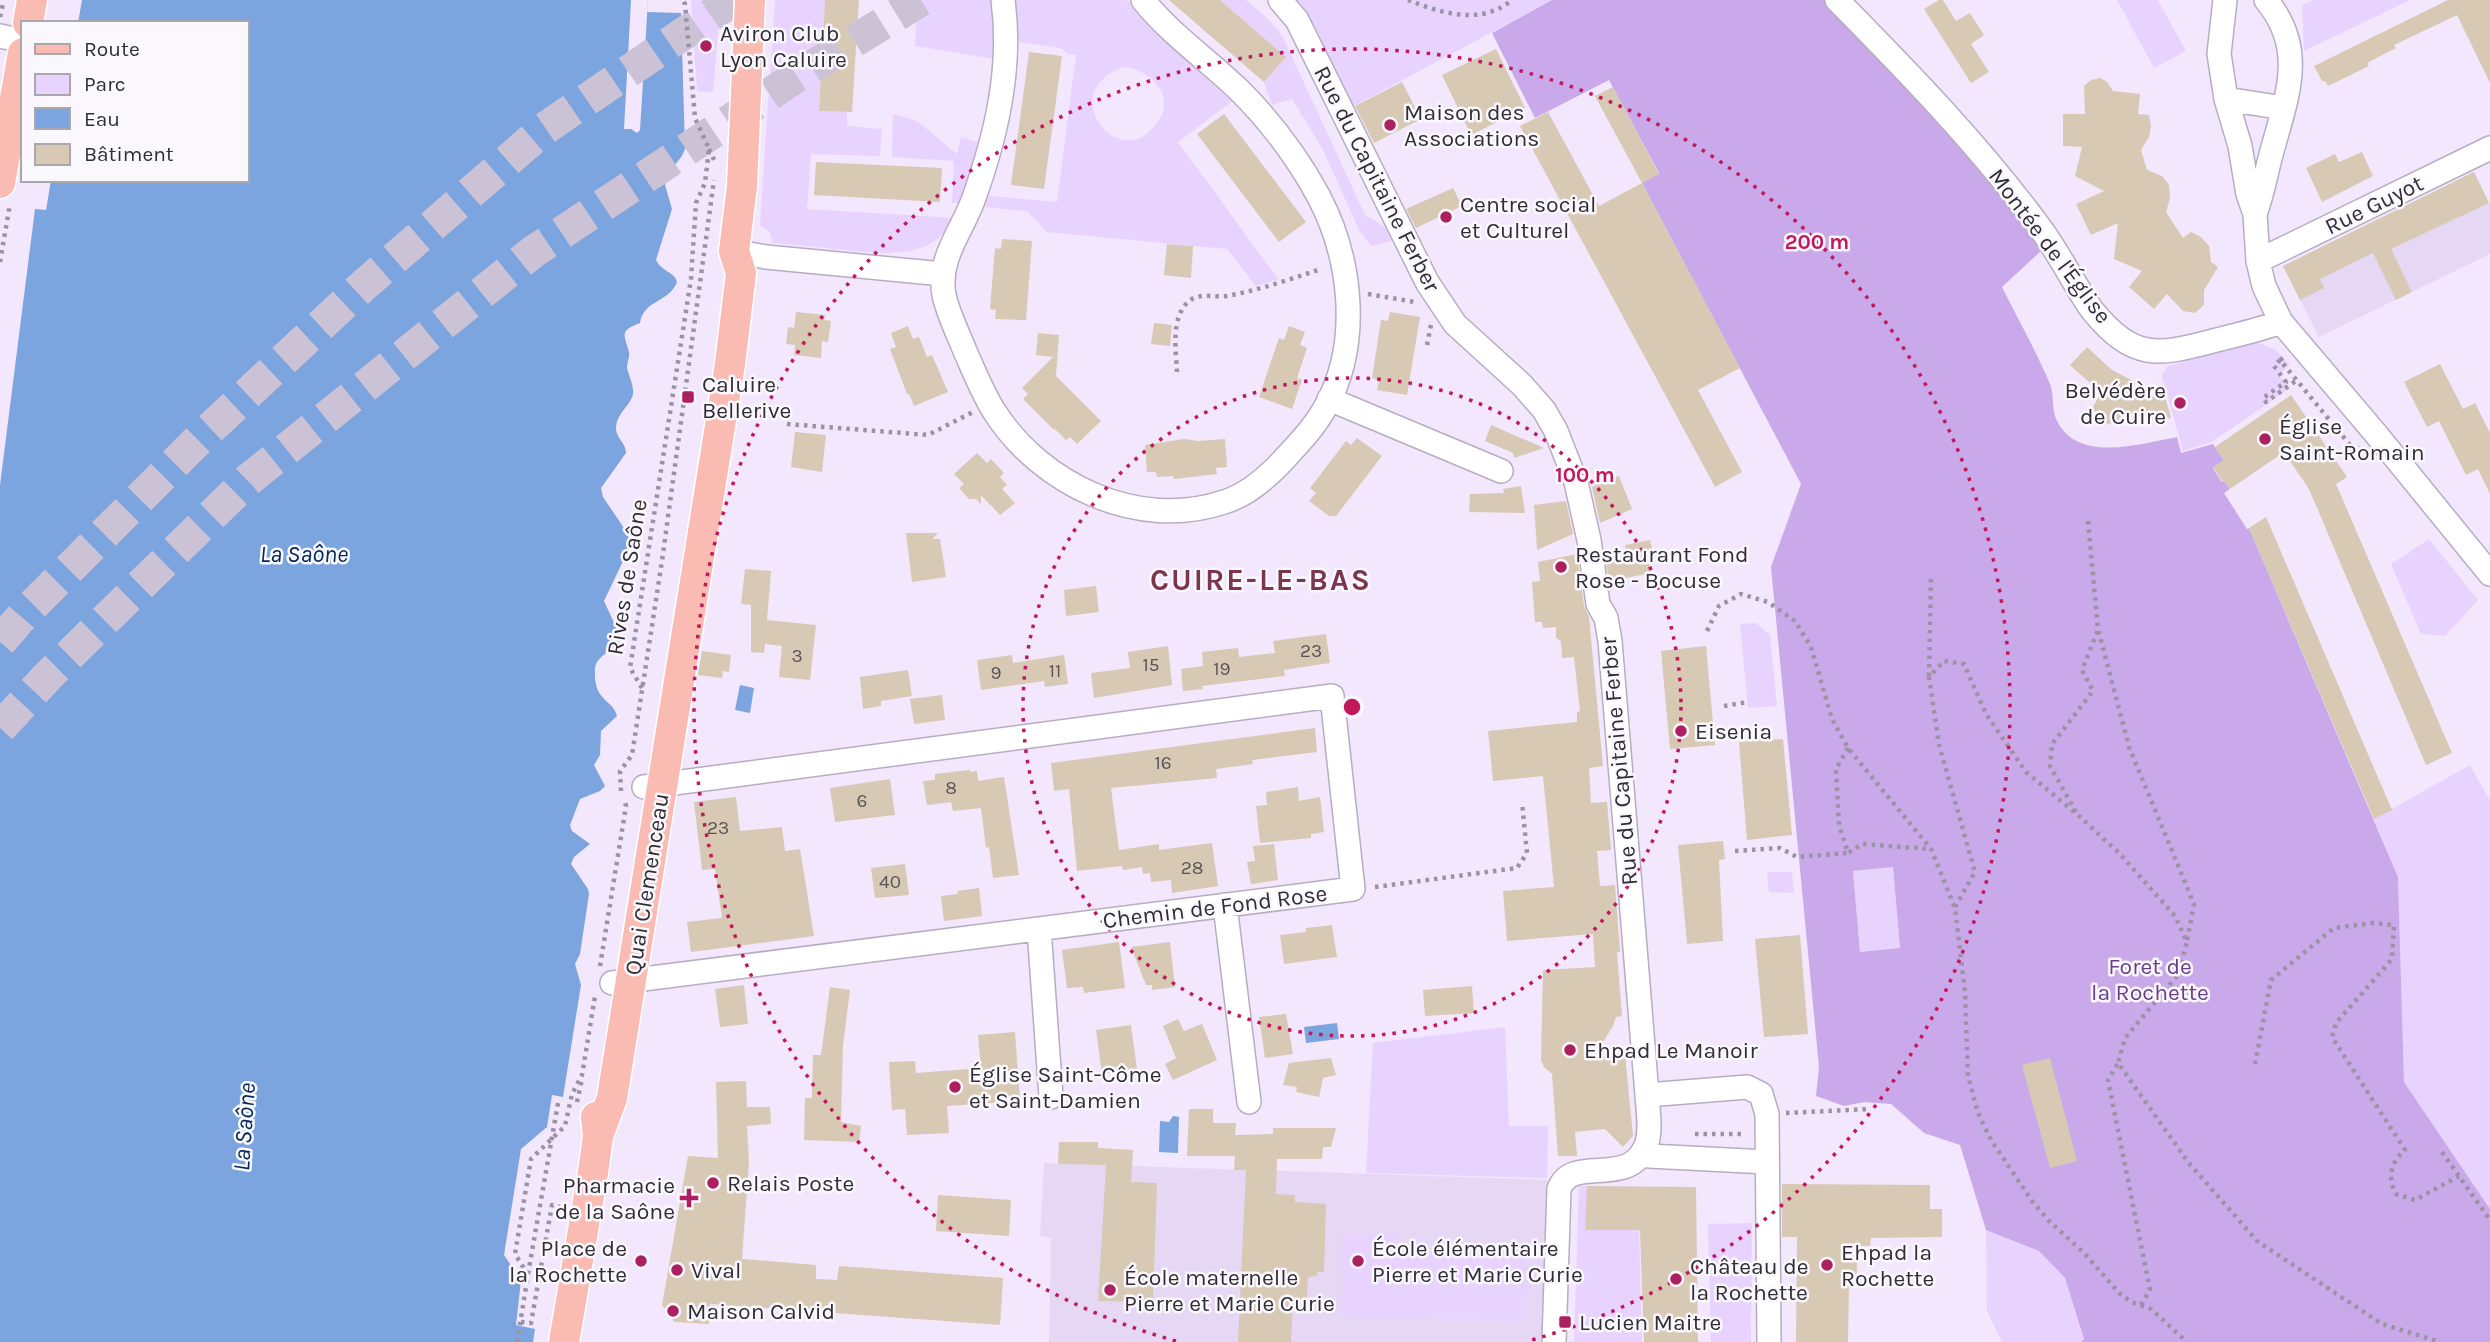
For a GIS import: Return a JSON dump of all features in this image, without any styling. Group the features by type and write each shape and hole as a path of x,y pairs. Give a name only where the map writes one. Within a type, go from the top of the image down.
{"main road":[{"path":"28,21 32,0"},
{"name":"Quai Clemenceau","path":"564,1342 598,1136 612,1098 610,981 653,786 697,519 730,364 741,273 734,251 741,186 751,0"},
{"path":"0,184 21,64"}],"street":[{"path":"1003,0 1007,25 1007,58 995,129 974,201 948,253 943,274 949,312 990,404 1009,431 1046,467 1110,502 1157,512 1182,511 1227,502 1261,480 1312,428 1329,399 1343,354 1348,295 1335,234 1320,199 1305,174 1253,105 1157,18 1143,0"},
{"name":"Rue du Capitaine Ferber","path":"1280,0 1297,20 1427,282 1458,327 1522,385 1544,410 1561,442 1576,482 1598,604 1606,618 1610,641 1647,1095 1648,1135 1642,1153"},
{"name":"Montée de l'Église","path":"1837,0 1925,89 1973,144 2039,227 2092,310 2122,339 2141,349 2161,353 2281,322"},
{"path":"2225,0 2220,54 2226,99 2255,214 2258,261 2264,286 2281,322 2490,575"},
{"path":"2255,214 2263,194 2284,108 2291,64 2289,46 2282,27 2266,0"},
{"path":"0,36 21,41"},
{"path":"2226,99 2284,108"},
{"name":"Rue Guyot","path":"2258,261 2490,148"},
{"path":"734,251 766,257 943,274"},
{"path":"1329,399 1502,471"},
{"name":"Chemin de Fond Rose","path":"610,981 1353,889 1332,696 653,786"},
{"path":"1225,905 1249,1102"},
{"path":"1039,929 1051,1097"},
{"path":"1647,1095 1747,1087 1761,1094 1768,1114 1769,1342"},
{"path":"1554,1342 1559,1189 1562,1180 1574,1172 1618,1171 1633,1163 1642,1153 1649,1156 1767,1162"}],"path":[{"path":"642,688 716,167 695,118 683,0"},
{"path":"1408,0 1446,14 1460,15 1491,11 1512,0"},
{"path":"0,18 3,4"},
{"name":"Rives de Saône","path":"517,1342 528,1275 515,1254 531,1158 565,1126 572,1094 582,1075 610,981 626,806 619,784 620,771 632,755 642,688 630,668 691,279 696,203 705,183 709,149"},
{"path":"1177,372 1176,329 1183,306 1191,299 1198,296 1226,296 1342,263"},
{"path":"1348,295 1371,294 1422,304"},
{"path":"1427,345 1433,316"},
{"path":"2280,360 2274,366 2286,382 2263,398 2266,402 2297,380"},
{"path":"2286,368 2353,449"},
{"path":"787,424 928,435 990,404"},
{"path":"2088,522 2098,629 2129,747 2194,904 2178,975 2125,1038 2118,1063 2108,1080 2150,1290 2141,1305"},
{"path":"1931,576 1929,677 1939,745 1975,872 1955,908"},
{"path":"1707,631 1719,606 1741,594 1768,602 1795,621 1811,647 1832,719 1848,748 1931,849 1955,908 1965,993 1968,1076 1978,1113 1991,1140 2032,1201 2049,1221 2085,1254 2119,1293 2158,1315 2187,1342"},
{"path":"2078,814 2050,766 2052,744 2093,691 2082,670 2098,629"},
{"path":"1929,677 1944,661 1964,664 1986,715 2026,772 2078,814 2120,854 2175,916 2187,942"},
{"path":"1724,706 1748,702"},
{"path":"1847,853 1839,825 1836,769 1848,748"},
{"path":"1353,889 1517,868 1527,853 1522,802"},
{"path":"1735,851 1780,848 1797,857 1847,853 1862,844 1931,849"},
{"path":"2255,1064 2271,980 2334,929 2374,923 2394,925 2392,959 2336,1023 2332,1037 2405,1150 2397,1156 2391,1169 2392,1187 2396,1194 2415,1200 2459,1176"},
{"path":"2118,1063 2188,1162 2257,1241 2382,1324 2440,1342"},
{"path":"577,1101 582,1075"},
{"path":"528,1275 558,1103"},
{"path":"1768,1114 1870,1109"},
{"path":"1699,1134 1748,1134"},
{"path":"2442,1152 2490,1220"},
{"path":"520,1322 531,1323 552,1205 560,1207"}],"shaded area":[{"path":"2474,172 2490,205 2490,254 2319,337 2283,266"},
{"name":"École élémentaire Pierre et Marie Curie","path":"1044,1163 1548,1180 1544,1342 1049,1342 1051,1238 1040,1236"}],"green space":[{"name":"Aviron Club Lyon Caluire","path":"691,0 721,0 713,92 697,91"},
{"path":"775,0 825,0 819,111 847,112 847,126 882,129 880,156 811,154 807,209 954,218 945,232 933,242 906,252 843,250 773,243 770,232 760,225"},
{"path":"917,0 991,0 995,59 915,46"},
{"path":"1016,0 1127,0 1150,27 1234,100 1178,142 1278,279 1256,286 1227,249 1047,232 1027,211 985,207 989,196 1057,202 1076,55 1068,54 1061,48 1019,42","holes":["1124,67 1149,76 1155,82 1160,89 1164,105 1161,117 1149,132 1134,140 1119,139 1107,132 1097,120 1093,106 1095,91 1105,77"]},
{"path":"1220,0 1246,0 1279,31 1365,215 1390,230 1394,240 1372,246 1360,232 1322,148 1292,99 1272,105 1264,82 1286,57"},
{"path":"1296,0 1552,0 1352,107 1316,28"},
{"name":"Foret de la Rochette","path":"1552,0 1826,0 1924,98 2045,245 2002,287 2050,384 2055,416 2064,431 2076,441 2109,448 2177,437 2181,453 2213,444 2224,460 2213,468 2230,489 2224,493 2247,529 2249,528 2398,877 2404,1082 2490,1209 2490,1342 2081,1342 2084,1339 2065,1278 2039,1251 1986,1230 1960,1145 1924,1133 1891,1104 1864,1102 1844,1106 1816,1096 1819,1067 1771,567 1801,484 1642,183 1659,173 1609,80 1535,118 1492,33","holes":["1893,867 1900,948 1860,952 1853,871"]},
{"path":"2117,0 2158,0 2186,51 2154,68"},
{"path":"2314,0 2410,0 2304,51 2302,5"},
{"path":"893,114 917,121 957,154 961,137 980,143 961,203 952,203 954,161 892,157"},
{"path":"2256,342 2276,350 2290,365 2278,375 2290,388 2212,442 2183,451 2162,376 2168,366"},
{"path":"2429,539 2478,600 2445,636 2421,634 2391,564"},
{"path":"1756,623 1770,635 1777,706 1748,708 1740,624"},
{"path":"2470,765 2490,801 2490,1209 2404,1082 2398,877 2374,819"},
{"path":"1893,867 1900,948 1860,952 1853,871"},
{"path":"1767,872 1792,872 1794,893 1769,892"},
{"path":"1505,1027 1509,1126 1548,1126 1547,1178 1366,1173 1373,1043"},
{"path":"1579,1186 1587,1186 1586,1229 1639,1230 1642,1342 1574,1342"},
{"path":"1752,1223 1751,1342 1711,1342 1708,1224"},
{"path":"1986,1230 2039,1251 2065,1278 2084,1339 2081,1342 2002,1342 1987,1311"},
{"path":"1341,1233 1396,1233 1397,1277 1398,1252 1529,1255 1527,1321 1341,1316"}],"water":[{"name":"La Saône","path":"82,0 648,0 647,12 681,13 685,149 670,171 665,185 672,209 656,260 677,282 668,294 646,309 640,323 626,331 629,354 627,368 633,394 616,428 626,453 601,488 603,497 628,534 629,543 604,601 621,638 597,662 595,668 596,686 617,716 601,731 600,755 594,765 605,786 600,791 580,799 570,825 572,831 590,844 574,857 571,864 589,894 580,954 575,964 581,985 563,1097 552,1095 547,1127 521,1149 504,1255 521,1280 516,1325 535,1329 533,1342 0,1342 0,485 35,209 46,210 51,182 248,182 248,21 78,21"},
{"path":"740,685 754,688 750,713 735,710"},
{"path":"1337,1023 1339,1039 1306,1043 1304,1027"},
{"path":"1173,1116 1179,1117 1178,1153 1159,1152 1160,1121 1169,1122"}],"pier":[{"path":"631,0 648,0 640,130 637,133 624,129"}],"building":[{"path":"825,0 859,0 852,112 819,111"},
{"path":"1169,0 1220,0 1286,57 1264,82"},
{"path":"1943,0 1956,21 1970,13 1984,35 1971,44 1989,72 1971,83 1924,9"},
{"path":"2448,0 2490,0 2490,83 2457,15 2394,45 2396,48 2367,63 2369,66 2328,86 2322,81 2314,66"},
{"path":"1496,49 1525,108 1471,135 1442,75"},
{"path":"1029,52 1062,56 1044,189 1011,185"},
{"path":"2100,78 2107,82 2113,91 2140,94 2138,114 2149,115 2151,126 2149,137 2141,150 2147,170 2162,176 2169,185 2170,198 2166,212 2183,238 2191,232 2201,237 2209,246 2211,262 2218,267 2204,290 2204,305 2195,313 2183,311 2167,294 2154,309 2129,287 2142,271 2114,259 2118,223 2091,235 2076,204 2104,191 2075,176 2082,147 2063,146 2063,114 2085,114 2084,86 2091,80"},
{"path":"1402,82 1421,119 1374,143 1355,106"},
{"path":"1613,87 1659,174 1642,183 1595,96"},
{"path":"1548,112 1599,206 1642,183 1740,368 1698,390 1742,472 1715,487 1520,126"},
{"path":"1224,114 1306,222 1279,242 1197,134"},
{"path":"2362,152 2373,176 2322,202 2306,168 2335,154 2339,162"},
{"path":"816,162 942,168 940,202 814,195"},
{"path":"2474,172 2489,203 2391,249 2412,292 2396,300 2373,253 2320,279 2324,288 2300,300 2283,266"},
{"path":"1453,188 1462,206 1416,228 1406,209"},
{"path":"1002,239 1032,241 1026,320 995,319 996,310 990,309 995,248 1001,249"},
{"path":"1167,244 1193,246 1191,278 1164,275"},
{"path":"796,312 825,315 824,320 831,321 828,342 822,341 821,358 794,355 795,345 786,344 788,327 794,328"},
{"path":"1390,312 1420,317 1407,395 1377,390 1379,380 1372,378 1381,320 1388,321"},
{"path":"1154,323 1172,325 1170,346 1151,344"},
{"path":"908,326 913,339 919,337 927,357 932,355 948,392 914,406 890,349 896,347 891,333"},
{"path":"1289,326 1305,332 1300,345 1307,348 1297,378 1302,380 1292,409 1259,397 1279,338 1284,340"},
{"path":"1038,333 1059,335 1056,376 1101,421 1077,444 1070,437 1066,440 1054,430 1023,399 1028,394 1022,388 1053,357 1036,355"},
{"path":"2087,347 2112,370 2135,382 2131,391 2166,400 2171,418 2148,421 2123,411 2118,422 2107,424 2092,408 2101,393 2070,365"},
{"path":"2440,364 2463,409 2475,403 2490,433 2490,494 2478,469 2466,475 2439,421 2427,427 2404,382"},
{"path":"2291,395 2347,477 2336,484 2452,753 2426,765 2309,489 2284,452 2230,489 2213,467 2224,460 2215,447"},
{"path":"1491,425 1544,448 1514,458 1513,453 1485,441"},
{"path":"795,432 826,435 822,472 791,467"},
{"path":"1357,438 1382,456 1336,516 1329,516 1309,501 1316,493 1310,488 1346,441 1351,445"},
{"path":"1184,439 1225,439 1227,467 1216,468 1217,474 1174,479 1173,476 1157,477 1156,472 1147,472 1145,445"},
{"path":"977,453 987,463 991,459 1004,473 1000,477 1007,485 1002,489 1015,503 1000,515 981,495 981,504 976,499 969,499 959,488 964,484 954,474"},
{"path":"1619,476 1632,509 1600,523 1592,487"},
{"path":"1521,486 1525,513 1469,512 1470,494 1504,493 1503,489"},
{"path":"1566,501 1573,534 1537,550 1534,505"},
{"path":"2266,517 2392,810 2374,819 2249,528"},
{"path":"906,533 938,533 932,539 940,539 946,577 912,582"},
{"path":"1650,540 1654,556 1648,557 1651,573 1609,581 1606,562 1627,559 1625,545"},
{"path":"1577,554 1584,606 1589,617 1603,766 1589,768 1591,803 1607,802 1611,850 1597,851 1600,886 1615,885 1620,952 1617,952 1622,1016 1616,1017 1594,1057 1625,1054 1633,1136 1623,1147 1605,1129 1575,1132 1577,1156 1558,1156 1552,1074 1541,1060 1543,970 1595,967 1593,934 1507,941 1503,891 1554,887 1543,776 1493,781 1488,731 1577,722 1577,712 1580,711 1574,657 1562,658 1561,641 1556,638 1556,627 1543,628 1542,622 1535,622 1532,582 1540,581 1538,562"},
{"path":"745,569 771,571 767,620 816,625 810,680 779,677 782,646 765,644 764,653 751,652 751,605 741,604"},
{"path":"1096,586 1099,612 1066,616 1064,590"},
{"path":"1326,634 1330,663 1284,670 1285,676 1202,686 1203,689 1183,691 1181,669 1203,666 1202,652 1238,648 1239,657 1275,653 1273,641"},
{"path":"1168,646 1172,685 1094,698 1091,673 1130,668 1128,652"},
{"path":"1706,646 1715,745 1670,749 1661,651"},
{"path":"702,651 731,655 729,672 723,671 722,678 698,675"},
{"path":"1012,655 1013,663 1064,655 1068,684 1045,687 1044,681 981,690 977,660"},
{"path":"908,670 912,696 881,701 881,706 863,709 860,677"},
{"path":"942,695 945,720 914,724 910,699"},
{"path":"1315,728 1317,752 1252,760 1253,764 1216,769 1217,778 1111,788 1119,850 1159,844 1159,850 1212,843 1218,886 1172,893 1171,880 1151,882 1150,873 1143,874 1142,867 1123,870 1122,866 1077,871 1069,789 1054,791 1051,763"},
{"path":"1783,739 1792,835 1747,840 1739,742"},
{"path":"977,771 978,781 1004,777 1019,875 993,878 981,808 953,811 951,802 927,805 923,781 935,780 935,774"},
{"path":"890,779 895,815 835,822 830,788"},
{"path":"1298,787 1299,801 1320,797 1324,832 1311,834 1311,838 1260,843 1256,806 1267,805 1266,792"},
{"path":"736,797 740,831 782,827 785,851 800,849 814,936 691,952 687,922 722,918 715,869 702,870 694,802"},
{"path":"1723,841 1725,859 1719,860 1723,941 1687,944 1678,845"},
{"path":"1274,844 1278,880 1251,884 1247,862 1255,861 1253,846"},
{"path":"905,864 909,895 875,898 871,868"},
{"path":"979,888 982,916 944,921 941,896"},
{"path":"1332,925 1337,957 1284,964 1280,935"},
{"path":"1800,935 1808,1034 1764,1037 1755,939"},
{"path":"1119,942 1125,988 1084,993 1083,987 1067,988 1062,950"},
{"path":"1170,942 1175,987 1152,990 1152,985 1146,985 1131,947"},
{"path":"744,985 748,1024 720,1027 715,989"},
{"path":"1472,986 1474,1013 1425,1016 1423,990"},
{"path":"830,987 850,990 843,1045 841,1122 861,1126 859,1142 804,1140 805,1098 812,1098 813,1055 821,1055"},
{"path":"1286,1014 1293,1054 1265,1058 1259,1017"},
{"path":"1178,1019 1184,1031 1202,1024 1217,1060 1173,1080 1165,1064 1176,1058 1163,1026"},
{"path":"1131,1025 1137,1069 1102,1074 1096,1030"},
{"name":"Église Saint-Côme et Saint-Damien","path":"1015,1032 1020,1101 947,1106 949,1133 907,1135 905,1109 892,1110 889,1062 915,1061 916,1073 981,1068 978,1035"},
{"path":"1331,1058 1336,1075 1323,1078 1319,1097 1296,1092 1297,1087 1283,1085 1289,1063"},
{"path":"2050,1058 2077,1161 2050,1168 2022,1065"},
{"path":"746,1081 747,1107 770,1107 771,1124 747,1126 749,1161 742,1259 816,1265 816,1279 837,1280 839,1266 1003,1278 1000,1325 710,1304 709,1324 674,1322 662,1305 688,1156 718,1158 716,1082"},
{"path":"1189,1109 1213,1109 1213,1123 1236,1123 1235,1135 1273,1134 1273,1128 1336,1128 1331,1147 1323,1147 1322,1159 1277,1159 1276,1194 1295,1195 1295,1202 1326,1204 1324,1272 1308,1277 1307,1299 1293,1299 1291,1342 1238,1342 1246,1170 1234,1170 1235,1156 1187,1156"},
{"name":"École maternelle Pierre et Marie Curie","path":"1059,1142 1098,1142 1098,1148 1133,1150 1131,1182 1157,1183 1153,1302 1098,1301 1106,1165 1058,1164"},
{"name":"Ehpad la Rochette","path":"1782,1184 1930,1185 1930,1209 1942,1209 1942,1237 1871,1238 1870,1246 1858,1246 1856,1283 1849,1283 1848,1342 1796,1342 1797,1237 1782,1237"},
{"name":"Château de la Rochette","path":"1587,1186 1696,1187 1698,1342 1644,1342 1640,1230 1585,1230"},
{"path":"938,1195 1011,1200 1009,1236 936,1231"}],"tunnel":[{"path":"0,642 25,613 199,439 364,285 544,129 733,0"},
{"path":"0,728 48,676 248,480 533,252 797,76 921,0"}],"place":[{"name":"Aviron Club Lyon Caluire","path":"706,46"},
{"name":"Maison des Associations","path":"1390,125"},
{"name":"Centre social et Culturel","path":"1446,217"},
{"name":"Caluire Bellerive","path":"688,397"},
{"name":"Belvédère de Cuire","path":"2180,403"},
{"name":"Église Saint-Romain","path":"2265,439"},
{"name":"Restaurant Fond Rose - Bocuse","path":"1561,567"},
{"name":"Eisenia","path":"1681,731"},
{"name":"Ehpad Le Manoir","path":"1570,1050"},
{"name":"Église Saint-Côme et Saint-Damien","path":"955,1087"},
{"name":"Relais Poste","path":"713,1183"},
{"name":"Pharmacie de la Saône","path":"689,1198"},
{"name":"Place de la Rochette","path":"641,1261"},
{"name":"École élémentaire Pierre et Marie Curie","path":"1358,1261"},
{"name":"Ehpad la Rochette","path":"1827,1265"},
{"name":"Vival","path":"677,1270"},
{"name":"Château de la Rochette","path":"1676,1279"},
{"name":"École maternelle Pierre et Marie Curie","path":"1110,1290"},
{"name":"Maison Calvid","path":"673,1311"},
{"name":"Lucien Maitre","path":"1565,1322"}],"district":[{"name":"CUIRE-LE-BAS","path":"1261,580"}]}
